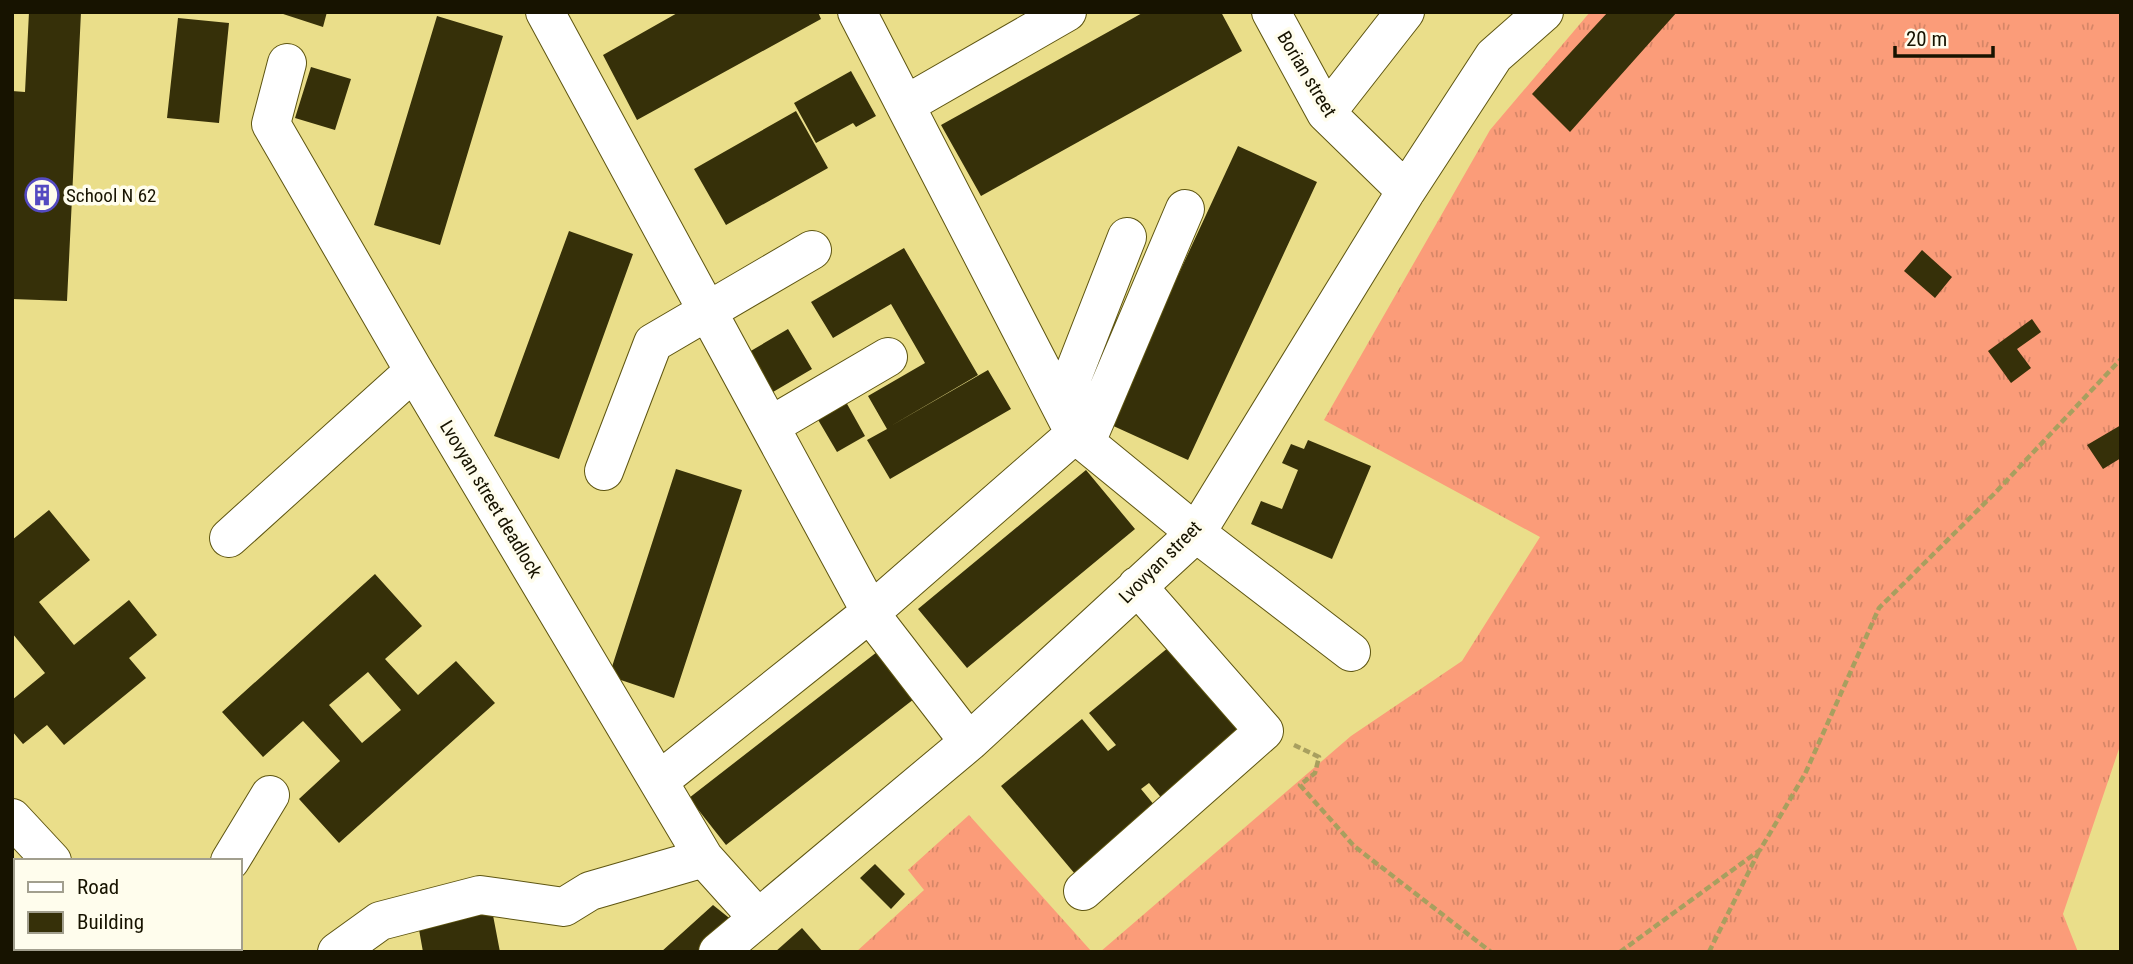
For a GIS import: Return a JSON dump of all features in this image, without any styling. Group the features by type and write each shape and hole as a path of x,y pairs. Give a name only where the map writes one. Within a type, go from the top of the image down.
{"street":[{"path":"545,12 871,612 969,742"},
{"path":"857,12 1074,427 1196,533 1352,652"},
{"path":"905,105 1067,12"},
{"name":"Borian street","path":"1271,12 1326,113 1406,191"},
{"path":"1326,113 1405,12"},
{"name":"Lvovyan street","path":"718,952 969,742 1196,533 1406,191 1494,56 1544,12"},
{"name":"Lvovyan street deadlock","path":"287,63 271,124 414,371 704,858 758,918"},
{"path":"659,781 871,612 1074,427 1185,209"},
{"path":"1074,427 1127,237"},
{"path":"604,471 653,343 812,250"},
{"path":"770,426 888,357"},
{"path":"229,538 414,371"},
{"path":"1083,891 1264,731 1137,586"},
{"path":"231,859 270,795"},
{"path":"12,818 50,859"},
{"path":"337,952 380,921 480,895 564,907 590,891 704,858"}],"path":[{"path":"1709,952 1760,850 1805,774 1879,608 1994,494 2121,359"},
{"path":"1264,731 1319,757 1315,773 1300,785 1354,846 1491,952"},
{"path":"1620,952 1760,850"}],"green space":[{"path":"1590,12 2121,12 2121,743 2063,914 2078,952 1100,952 1351,736 1462,661 1540,537 1324,420 1490,130"},
{"path":"969,815 1092,952 856,952 924,890 908,870"}],"building":[{"name":"School N 62","path":"29,12 81,12 67,301 12,299 12,91 25,92"},
{"path":"277,12 327,12 323,27"},
{"path":"679,12 818,12 821,19 637,120 603,55"},
{"path":"1144,12 1221,12 1242,51 981,196 941,125"},
{"path":"1608,12 1677,12 1570,132 1532,94"},
{"path":"437,16 503,36 440,245 374,225"},
{"path":"178,18 229,23 219,123 167,118"},
{"path":"311,67 351,79 335,130 295,118"},
{"path":"851,71 876,116 856,127 853,123 816,143 794,103"},
{"path":"796,111 828,168 726,225 694,169"},
{"path":"1238,146 1317,182 1188,460 1109,424"},
{"path":"569,231 633,254 559,459 494,436"},
{"path":"904,248 978,375 889,427 988,370 1011,409 890,479 867,440 887,429 868,396 925,363 891,304 833,338 811,302"},
{"path":"1922,250 1952,277 1935,298 1904,271"},
{"path":"2032,319 2041,332 2017,349 2031,368 2011,383 1988,351"},
{"path":"788,329 812,369 773,392 749,352"},
{"path":"846,402 865,436 837,452 817,418"},
{"path":"2121,425 2121,458 2103,469 2087,445"},
{"path":"1308,440 1371,466 1332,559 1251,524 1261,501 1282,509 1298,470 1282,463 1291,444 1304,449"},
{"path":"676,469 742,490 674,698 609,676"},
{"path":"1086,470 1135,529 967,668 918,609"},
{"path":"49,510 90,560 39,602 74,645 129,600 157,635 129,658 146,678 64,745 47,725 23,744 12,731 12,700 45,673 12,633 12,540"},
{"path":"375,574 422,626 385,659 418,695 456,661 495,703 339,843 299,799 340,761 303,721 263,757 222,712","holes":["368,672 401,710 362,743 329,705"]},
{"path":"1169,647 1244,734 1164,801 1149,783 1141,789 1155,806 1075,874 1001,786 1082,719 1108,751 1116,745 1089,713"},
{"path":"877,652 914,699 726,845 689,798"},
{"path":"875,864 905,894 891,909 860,878"},
{"path":"713,905 733,921 697,952 661,952"},
{"path":"492,910 500,952 423,952 418,924"},
{"path":"12,923 14,950 75,952 12,952"},
{"path":"802,928 823,952 775,952"}],"place":[{"name":"School N 62","path":"42,195"}]}
